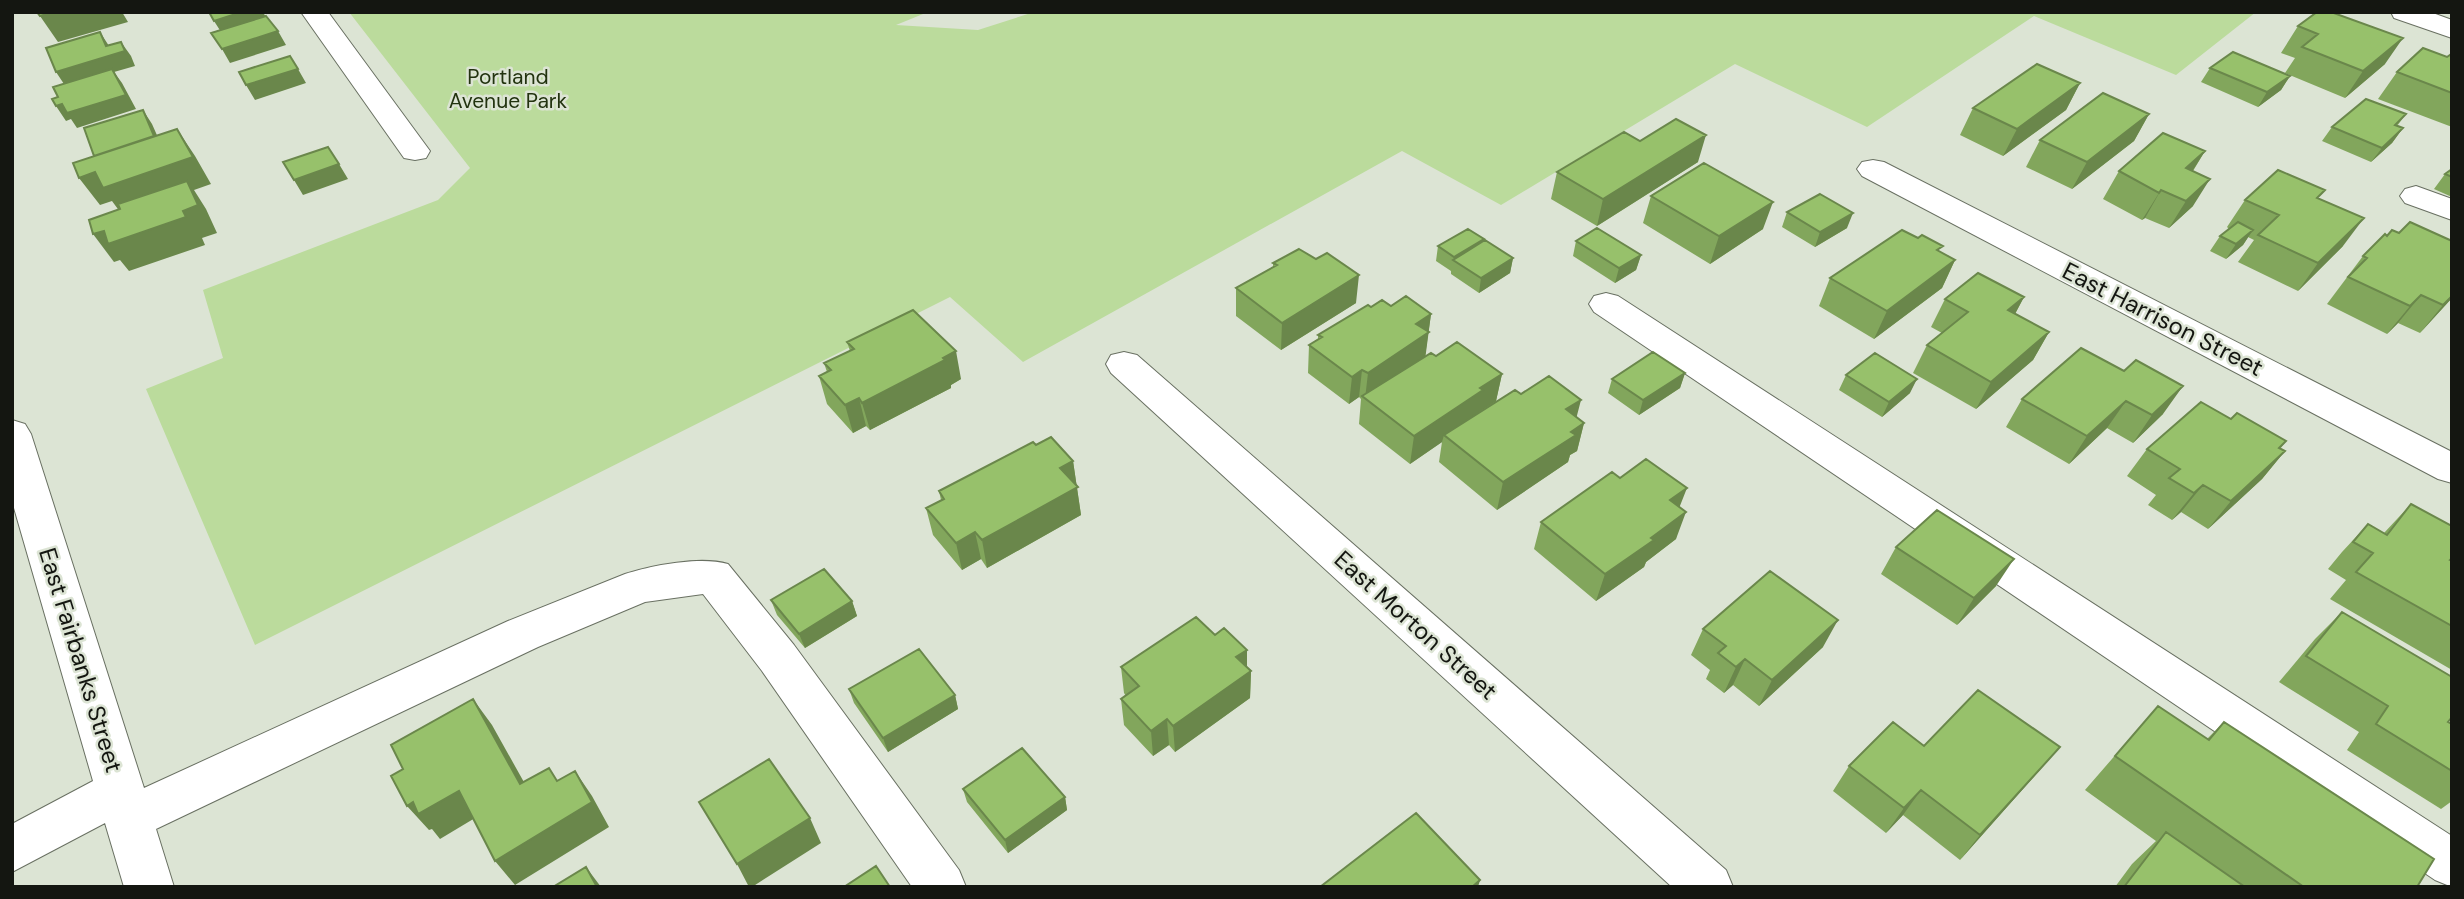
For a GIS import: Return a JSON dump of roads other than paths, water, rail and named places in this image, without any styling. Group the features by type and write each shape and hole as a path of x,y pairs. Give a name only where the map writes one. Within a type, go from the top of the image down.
{"street":[{"path":"314,12 415,151"},
{"path":"2404,12 2452,30"},
{"name":"East Harrison Street","path":"1873,169 2452,469"},
{"path":"2416,195 2452,210"},
{"path":"1606,304 2452,864"},
{"name":"East Morton Street","path":"1124,364 1708,887"},
{"name":"East Fairbanks Street","path":"12,434 149,887"},
{"path":"12,849 125,804 640,586 713,576 778,658 941,887"}],"park label":[{"name":"Portland Avenue Park","path":"508,89"}]}
